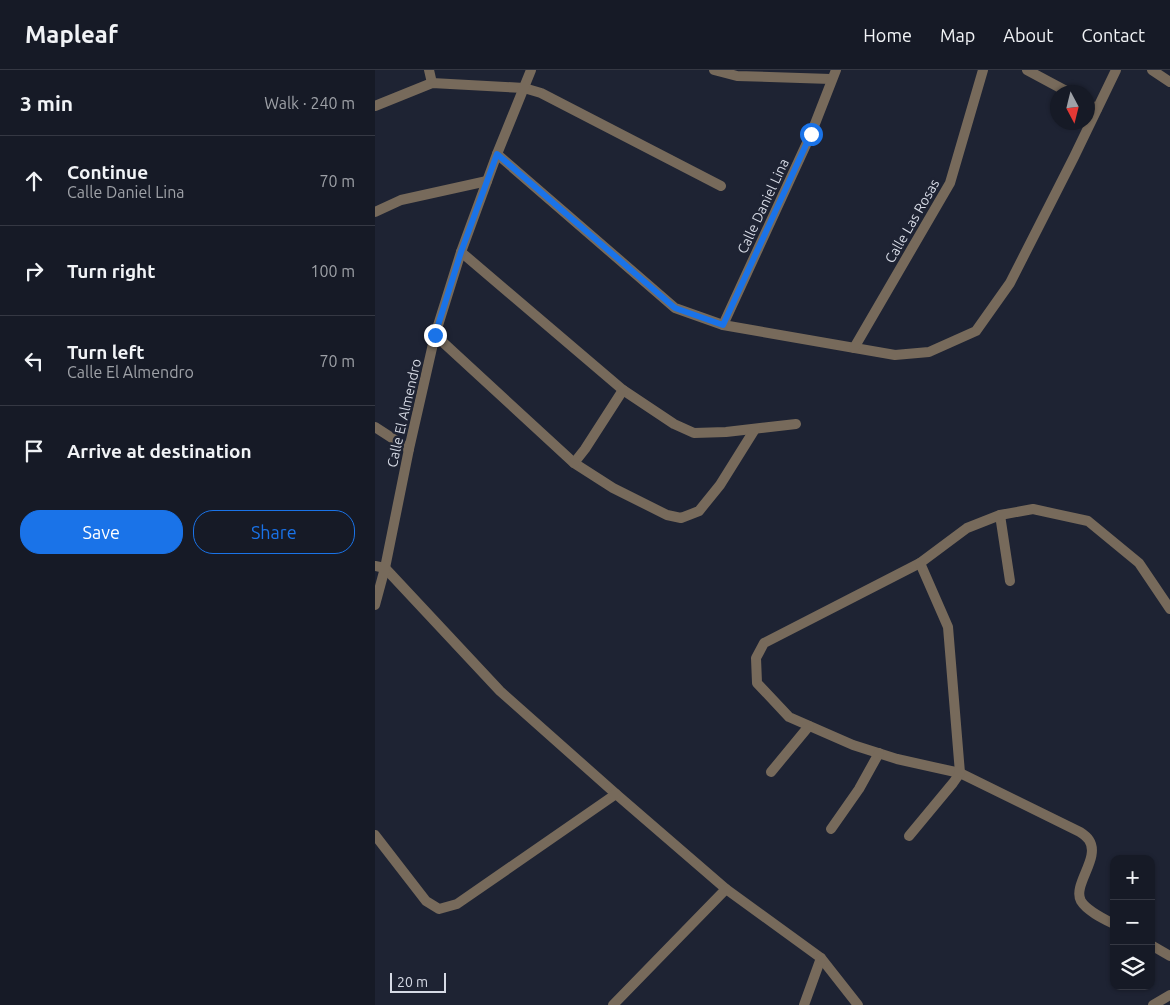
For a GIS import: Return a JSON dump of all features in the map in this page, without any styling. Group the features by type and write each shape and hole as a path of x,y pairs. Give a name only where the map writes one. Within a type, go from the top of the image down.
{"street":[{"path":"429,70 432,83"},
{"name":"Calle El Almendro","path":"375,605 380,567 435,335 461,252 497,154 531,70"},
{"path":"714,70 737,76 833,75"},
{"name":"Calle Las Rosas","path":"854,348 950,183 983,70"},
{"path":"1027,70 1055,85"},
{"path":"497,154 675,308 723,325 854,348 895,355 929,352 976,331 1010,283 1116,70"},
{"path":"1152,70 1170,82"},
{"name":"Calle Daniel Lina","path":"723,325 811,134 833,75"},
{"path":"375,106 432,83 524,88 541,93 721,186"},
{"path":"377,212 401,200 487,181"},
{"path":"461,252 623,390 674,424 694,433 726,432 797,424"},
{"path":"435,335 574,464 613,488 667,514 681,518 699,511 720,485 755,429"},
{"path":"574,464 623,390"},
{"path":"375,427 409,449"},
{"path":"1110,922 1091,911 1081,901 1079,891 1092,855 1090,842 1080,832 960,773 897,759 853,745 789,717 757,683 756,658 763,643 920,563 967,528 1000,515 1033,509 1088,521 1139,563 1170,609"},
{"path":"1000,515 1010,581"},
{"path":"909,836 960,773 948,627 920,563"},
{"path":"380,567 500,691 726,889 821,958 858,1005"},
{"path":"771,772 809,726"},
{"path":"831,829 859,789 879,753"},
{"path":"375,834 426,901 439,909 457,904 616,794"},
{"path":"613,1005 726,889"},
{"path":"1155,947 1170,956"},
{"path":"804,1005 821,958"},
{"path":"1153,1005 1170,995"}],"route":[{"path":"435,335 461,252 497,154 675,308 723,325 811,134"}]}
